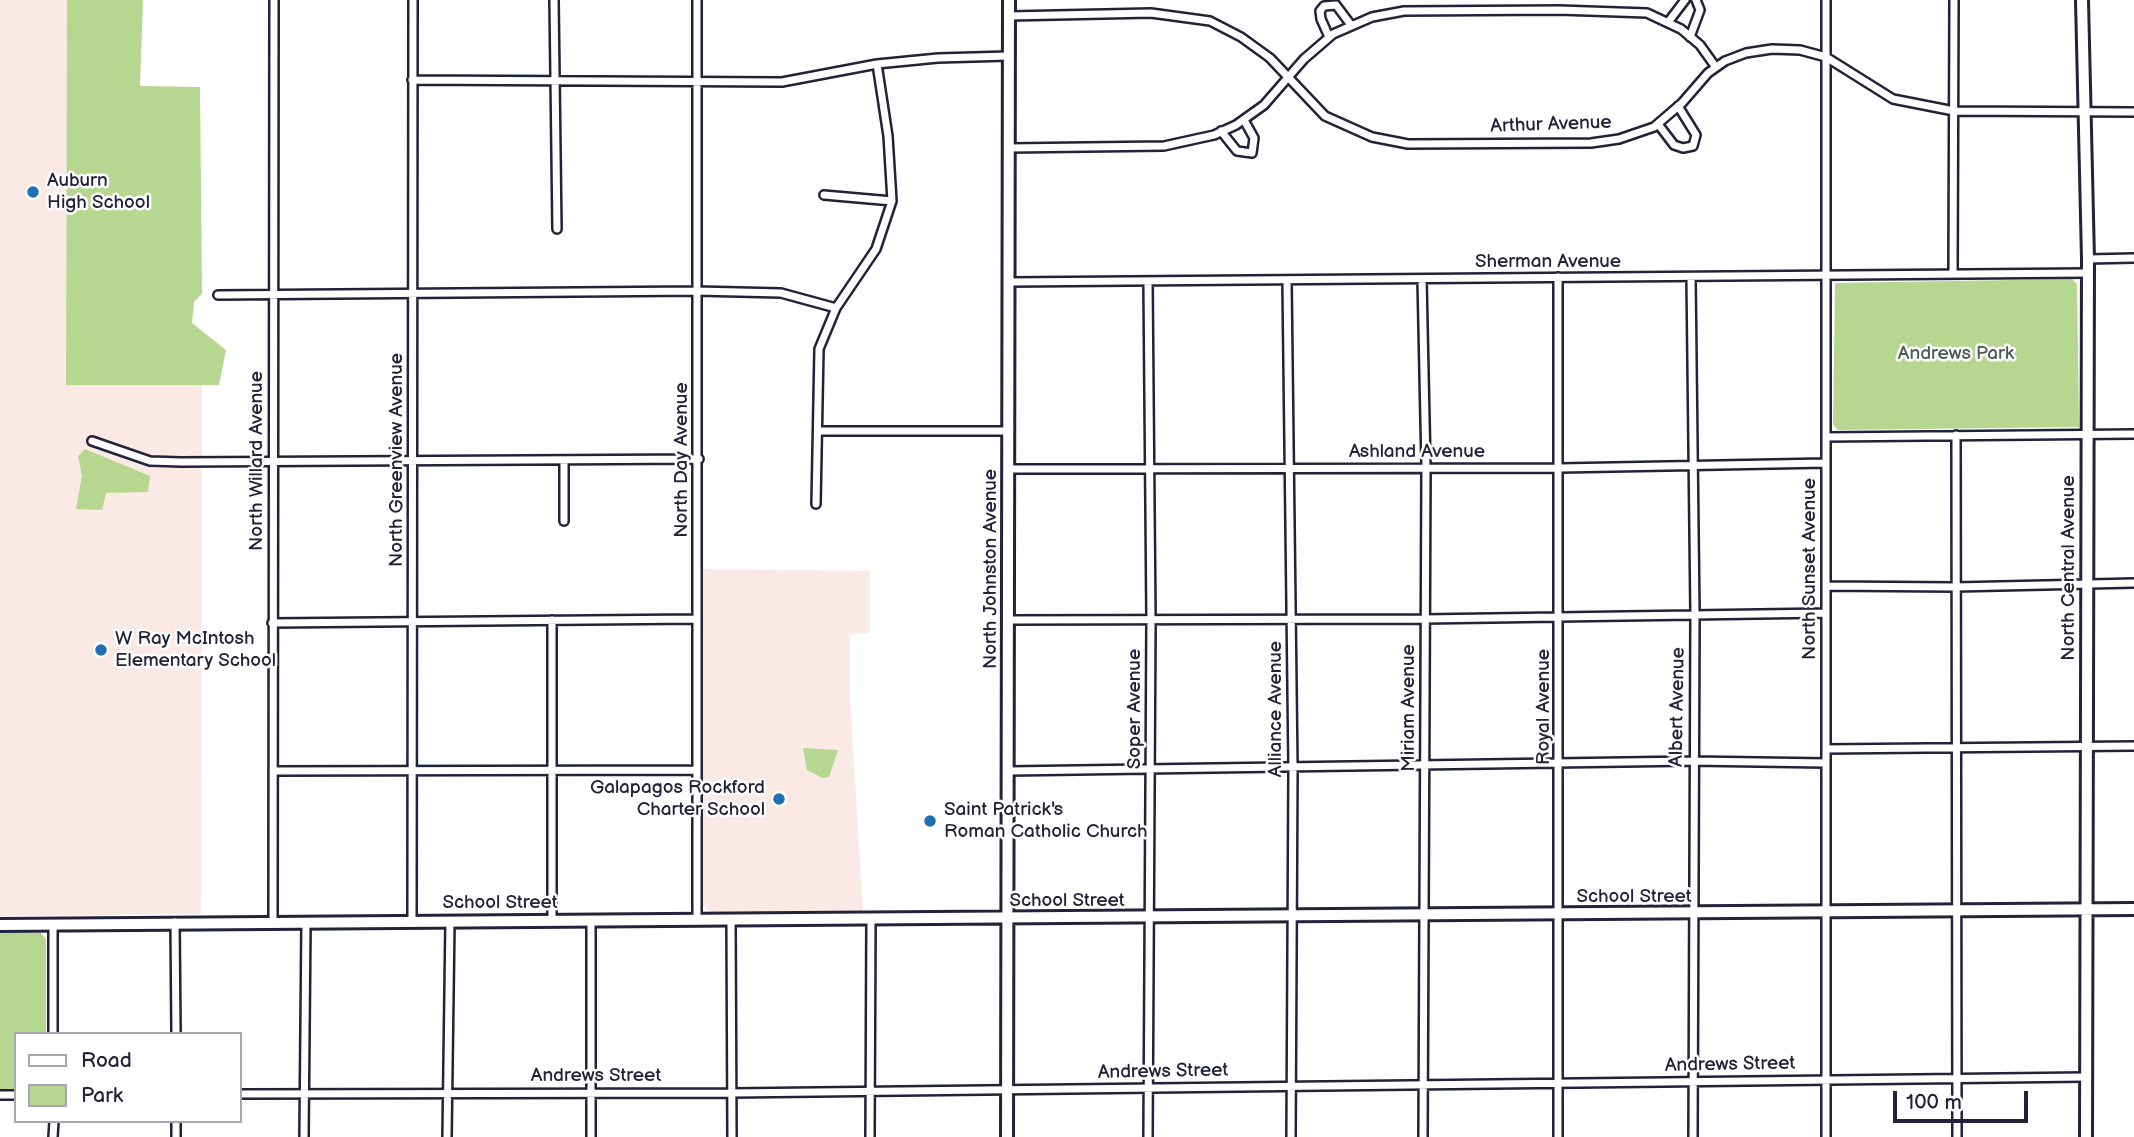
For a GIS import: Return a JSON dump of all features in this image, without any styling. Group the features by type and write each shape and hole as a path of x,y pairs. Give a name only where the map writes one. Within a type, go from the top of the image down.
{"main road":[{"name":"North Johnston Avenue","path":"1007,1137 1010,0"},
{"name":"North Central Avenue","path":"2082,0 2082,112 2088,258 2086,1137"},
{"name":"School Street","path":"0,925 412,920 1826,914 2134,909"}],"street":[{"name":"North Willard Avenue","path":"273,921 274,0"},
{"name":"North Greenview Avenue","path":"412,920 413,0"},
{"path":"554,0 557,229"},
{"name":"North Day Avenue","path":"697,0 697,920"},
{"path":"1559,0 1559,10"},
{"path":"1669,21 1685,0"},
{"path":"1690,37 1700,10 1696,0"},
{"name":"North Sunset Avenue","path":"1826,0 1826,1137"},
{"path":"1954,0 1954,274"},
{"path":"1329,37 1321,19 1324,6 1336,5 1351,25"},
{"path":"1009,148 1164,146 1221,131 1244,120 1264,105 1288,76 1329,37 1351,25 1404,11 1636,11 1669,21 1690,37 1715,66"},
{"name":"Arthur Avenue","path":"1009,16 1151,13 1194,17 1225,27 1288,76 1325,116 1349,129 1390,142 1605,142 1646,131 1658,124 1678,107 1715,66 1746,53 1772,48 1800,50 1826,57 1893,99 1954,111 2134,112"},
{"path":"412,80 782,82 877,64 938,58 1009,56"},
{"path":"816,505 819,349 835,308 876,249 892,201 888,136 877,64"},
{"path":"1658,124 1674,145 1684,148 1693,146 1696,135 1678,107"},
{"path":"1221,131 1237,151 1252,153 1254,138 1244,120"},
{"path":"824,195 892,201"},
{"path":"2088,258 2134,258"},
{"name":"Sherman Avenue","path":"1010,282 2087,274"},
{"name":"Royal Avenue","path":"1558,277 1558,1137"},
{"name":"Albert Avenue","path":"1691,277 1695,614 1692,761 1695,914 1693,1137"},
{"name":"Miriam Avenue","path":"1422,279 1426,467 1423,1137"},
{"name":"Alliance Avenue","path":"1287,281 1293,768 1291,1137"},
{"name":"Soper Avenue","path":"1148,282 1152,621 1147,918 1148,1137"},
{"path":"218,295 697,291 781,293 835,308"},
{"path":"818,431 1009,431"},
{"path":"1826,437 2134,434"},
{"path":"1956,435 1957,1137"},
{"path":"92,441 150,461 274,464 699,459"},
{"path":"564,460 564,522"},
{"name":"Ashland Avenue","path":"1009,469 1560,468 1826,463"},
{"path":"1826,586 1955,587 2134,583"},
{"path":"1009,620 1424,619 1826,613"},
{"path":"272,623 695,619"},
{"path":"552,620 552,921"},
{"path":"1826,749 2134,747"},
{"path":"1009,771 1692,761 1826,763"},
{"path":"272,771 695,770"},
{"path":"870,1137 871,919"},
{"path":"731,920 732,1137"},
{"path":"447,1137 450,921"},
{"path":"591,921 591,1137"},
{"path":"175,922 176,1032"},
{"path":"304,1137 306,922"},
{"path":"53,924 53,1032"},
{"name":"Andrews Street","path":"242,1094 732,1093 2086,1077"}],"shaded area":[{"name":"W Ray McIntosh Elementary School","path":"0,0 67,0 66,384 202,385 201,914 0,916"},
{"name":"Galapagos Rockford Charter School","path":"702,569 870,571 870,633 850,634 850,699 863,912 711,912 702,905"}],"green space":[{"path":"67,0 143,0 140,86 200,87 202,294 194,302 192,323 226,350 219,385 66,385"},
{"name":"Andrews Park","path":"2072,279 2077,284 2079,427 1838,430 1833,425 1835,283"},
{"path":"85,449 150,476 148,492 106,493 102,510 76,509 82,476 78,456"},
{"path":"803,748 838,750 829,777 822,778 807,770"},
{"path":"0,933 41,933 46,939 46,1032 14,1032 14,1089 0,1089"}],"place":[{"name":"Auburn High School","path":"33,192"},
{"name":"W Ray McIntosh Elementary School","path":"101,650"},
{"name":"Galapagos Rockford Charter School","path":"779,799"},
{"name":"Saint Patrick's Roman Catholic Church","path":"930,821"}]}
